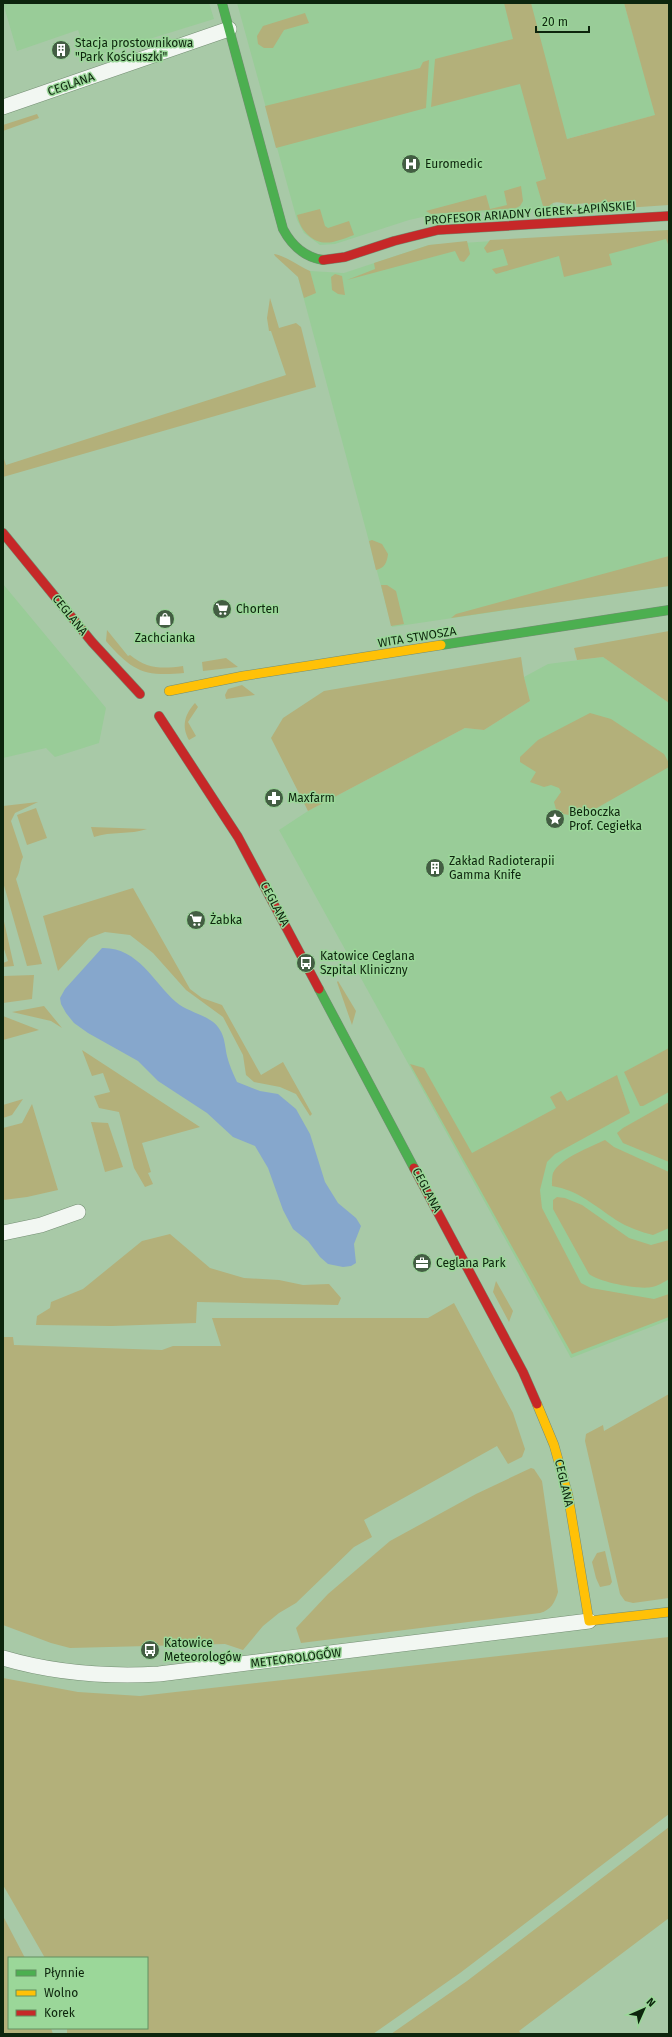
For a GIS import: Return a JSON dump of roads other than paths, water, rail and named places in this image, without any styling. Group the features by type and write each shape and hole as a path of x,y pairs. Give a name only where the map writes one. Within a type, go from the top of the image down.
{"street":[{"name":"PROFESOR ARIADNY GIEREK-ŁAPIŃSKIEJ","path":"222,3 283,229 295,248 311,257 323,260 338,259 414,234 438,230 669,216"},
{"name":"CEGLANA","path":"3,108 229,29"},
{"name":"CEGLANA","path":"3,533 139,698 148,685"},
{"name":"WITA STWOSZA","path":"168,692 251,675 669,610"},
{"path":"148,715 159,716 168,710"},
{"name":"CEGLANA","path":"159,716 181,752 218,803 242,843 523,1372 554,1445 568,1495 589,1621"},
{"path":"3,1233 41,1225 78,1212"},
{"path":"589,1621 669,1612"},
{"name":"METEOROLOGÓW","path":"3,1658 46,1668 85,1674 138,1675 294,1658 589,1621"}],"water":[{"path":"102,948 115,949 126,953 135,959 176,1002 187,1009 206,1017 216,1025 223,1036 231,1069 237,1082 260,1091 278,1094 296,1109 310,1134 325,1182 338,1203 356,1218 361,1226 354,1244 356,1263 351,1266 343,1267 328,1264 320,1257 308,1241 293,1229 283,1210 268,1168 255,1146 233,1137 207,1113 158,1081 138,1061 88,1033 74,1023 66,1013 61,1004 60,998 65,989"}],"place":[{"name":"Stacja prostownikowa \"Park Kościuszki\"","path":"61,50"},
{"name":"Euromedic","path":"411,164"},
{"name":"Chorten","path":"222,609"},
{"name":"Zachcianka","path":"165,619"},
{"name":"Maxfarm","path":"274,798"},
{"name":"Beboczka Prof. Cegiełka","path":"555,819"},
{"name":"Zakład Radioterapii Gamma Knife","path":"435,868"},
{"name":"Żabka","path":"196,920"},
{"name":"Katowice Ceglana Szpital Kliniczny","path":"306,963"},
{"name":"Ceglana Park","path":"422,1263"},
{"name":"Katowice Meteorologów","path":"150,1650"}]}
